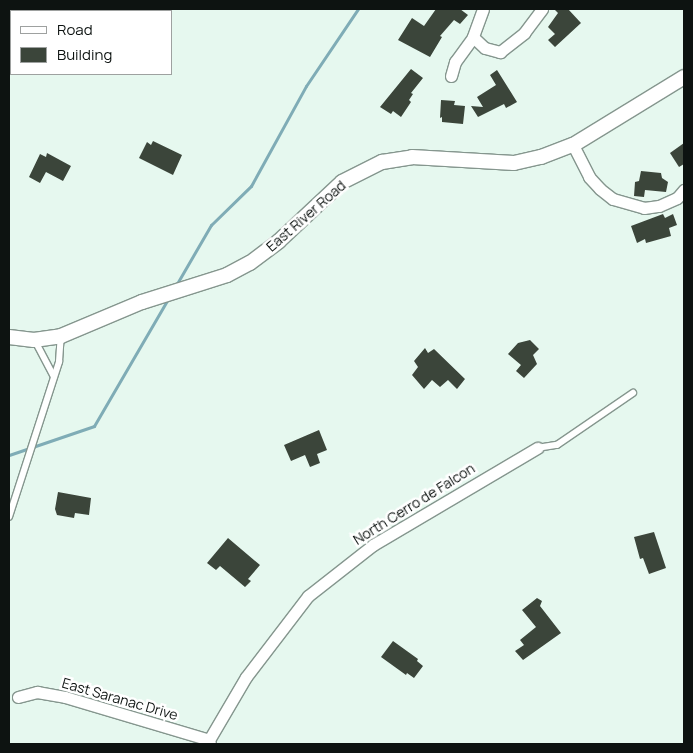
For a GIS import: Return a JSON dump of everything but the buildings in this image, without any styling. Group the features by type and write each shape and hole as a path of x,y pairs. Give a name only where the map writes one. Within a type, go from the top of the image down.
{"street":[{"path":"451,76 455,62 472,38 483,9"},
{"path":"472,38 485,48 500,52 524,33 542,9"},
{"name":"East River Road","path":"9,337 34,340 61,336 142,302 226,275 250,263 296,226 342,182 382,162 412,157 514,163 541,158 573,145 684,77"},
{"path":"573,145 590,177 600,189 613,198 644,208 659,206 677,198 684,190"},
{"name":"North Cerro de Falcon","path":"210,742 246,677 308,596 373,545 537,448"},
{"name":"East Saranac Drive","path":"13,698 37,692 65,696 210,742"}],"lane":[{"path":"9,517 59,362 61,336"},
{"path":"34,340 54,376"},
{"path":"537,448 557,445 633,392"}],"waterway":[{"path":"175,287 211,225 251,186 306,86 358,9"},
{"path":"9,455 94,426 168,299"}]}
